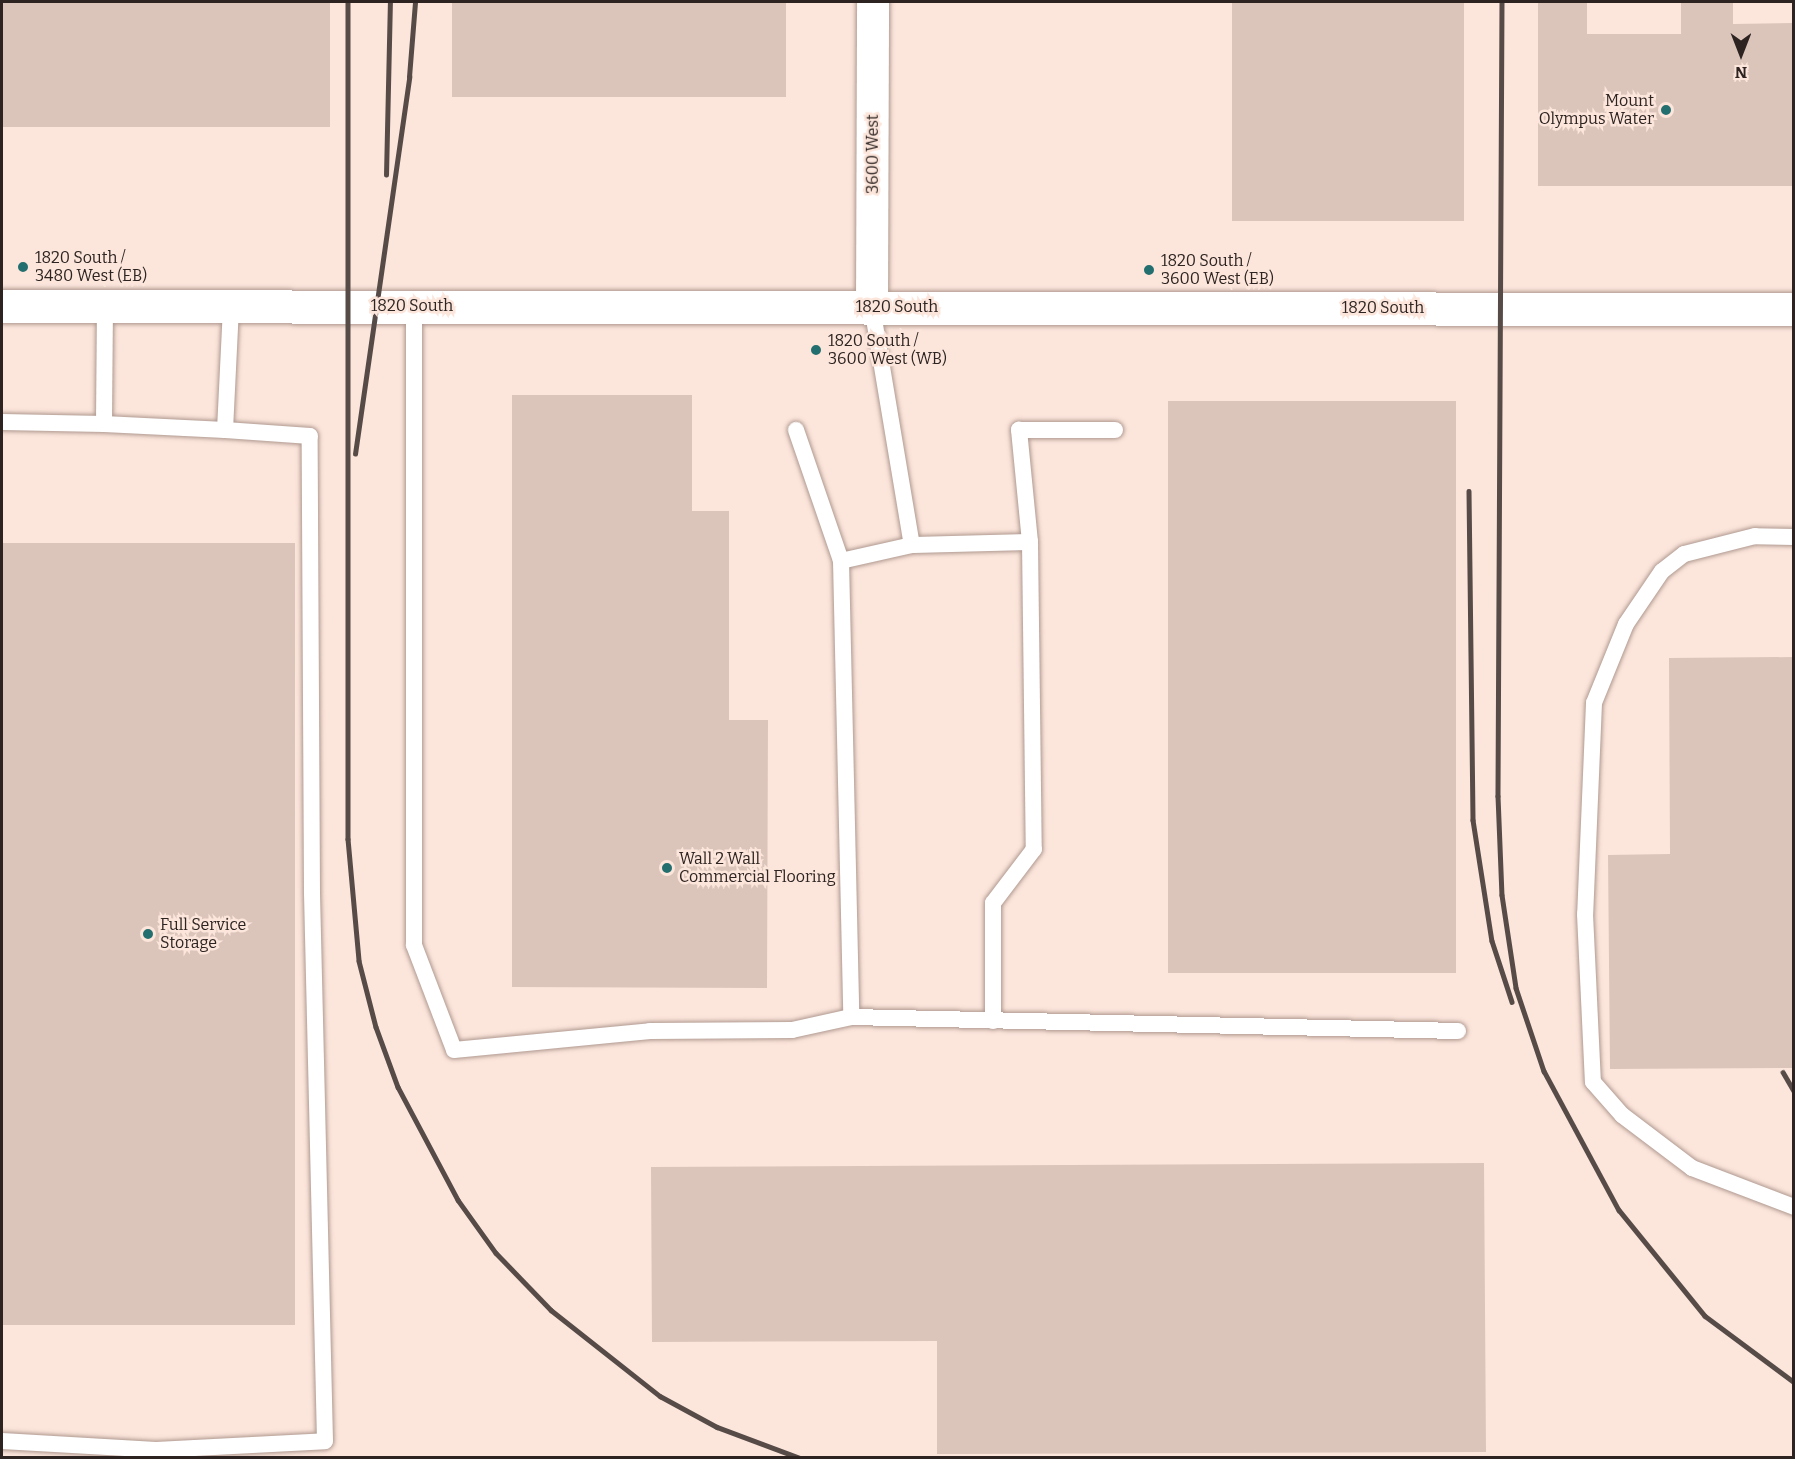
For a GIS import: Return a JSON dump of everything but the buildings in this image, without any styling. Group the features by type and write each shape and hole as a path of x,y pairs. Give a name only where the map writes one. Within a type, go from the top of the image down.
{"street":[{"name":"3600 West","path":"872,307 873,2"},
{"name":"1820 South","path":"2,306 1794,309"}],"lane":[{"path":"104,424 105,306"},
{"path":"225,430 231,306"},
{"path":"414,306 414,945 454,1050 650,1031 792,1030 851,1017 1458,1031"},
{"path":"872,307 912,545"},
{"path":"2,422 104,424 310,436 312,893 325,1441 156,1450 2,1441"},
{"path":"796,430 841,561 851,1017"},
{"path":"993,1021 993,903 1034,849 1030,542 1018,430 1115,430"},
{"path":"1794,537 1755,536 1684,554 1662,571 1626,624 1594,703 1585,914 1593,1082 1622,1114 1692,1168 1794,1207"},
{"path":"841,561 912,545 1030,542"}],"railway":[{"path":"348,2 348,839 359,961 376,1027 398,1087 458,1200 496,1253 551,1310 660,1396 717,1427 800,1458"},
{"path":"386,175 390,2"},
{"path":"355,454 409,77 415,2"},
{"path":"1502,2 1498,796 1502,895 1516,988 1544,1071 1619,1210 1705,1316 1794,1382"},
{"path":"1469,491 1473,820 1492,941 1512,1002"},
{"path":"1783,1072 1794,1091"}],"place":[{"name":"Mount Olympus Water","path":"1666,110"},
{"name":"1820 South / 3480 West (EB)","path":"23,267"},
{"name":"1820 South / 3600 West (EB)","path":"1149,270"},
{"name":"1820 South / 3600 West (WB)","path":"816,350"},
{"name":"Wall 2 Wall Commercial Flooring","path":"667,868"},
{"name":"Full Service Storage","path":"148,934"}]}
